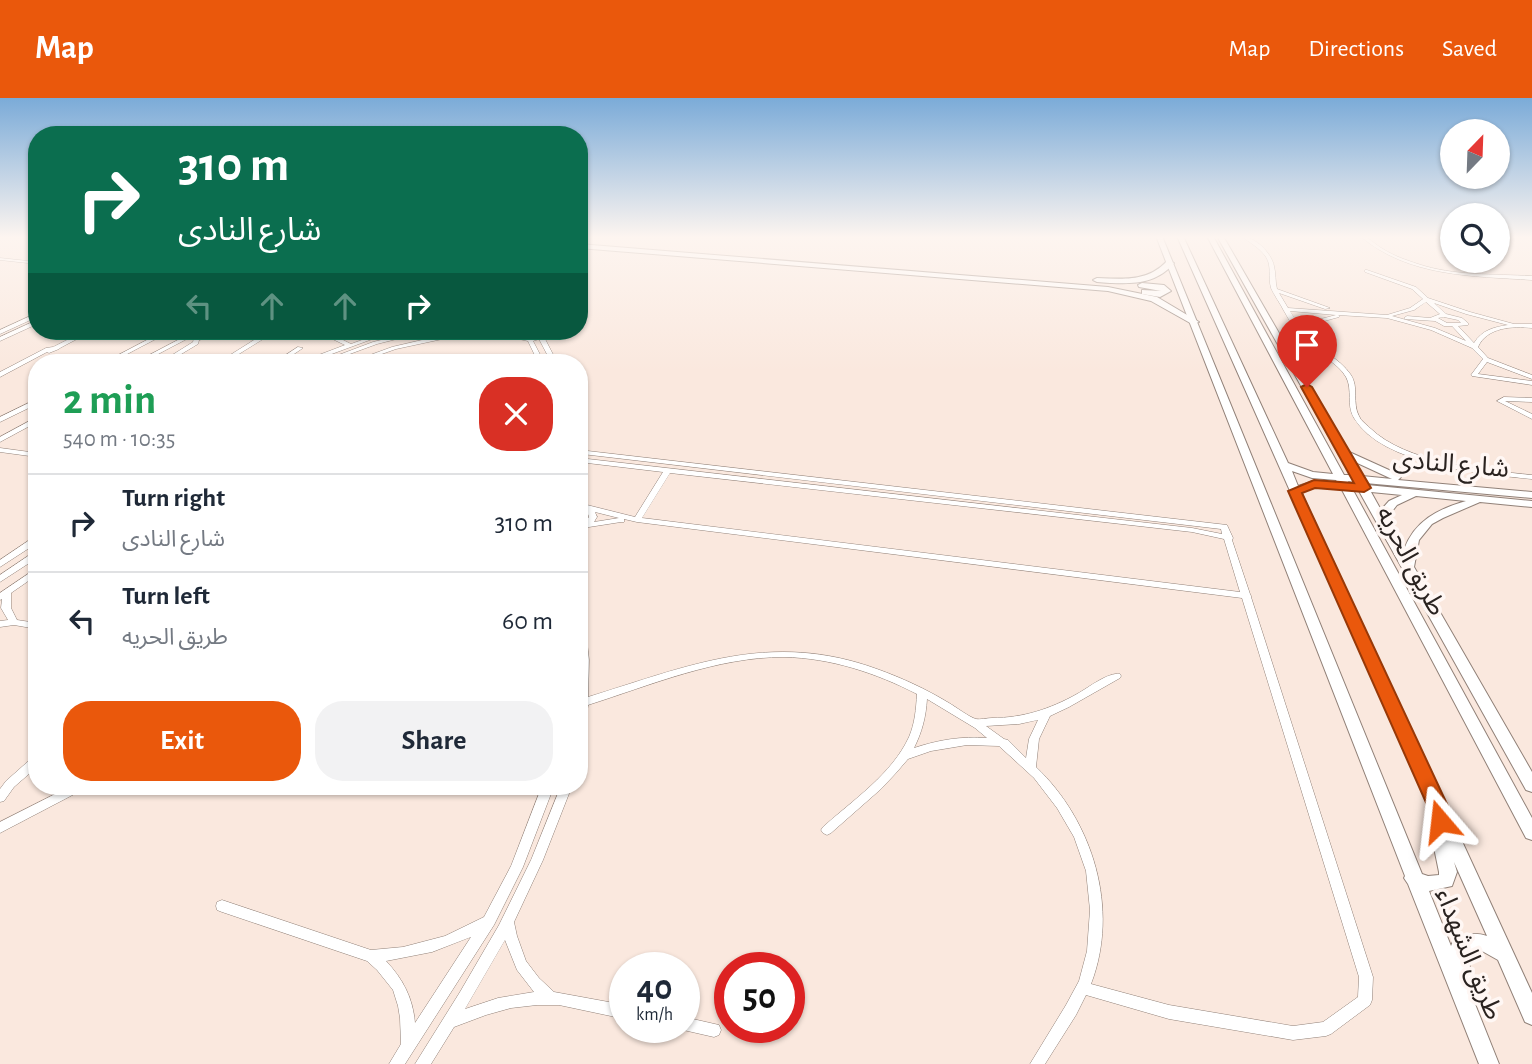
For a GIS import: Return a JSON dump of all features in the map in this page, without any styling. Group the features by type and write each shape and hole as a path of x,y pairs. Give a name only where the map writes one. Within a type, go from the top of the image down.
{"main road":[{"path":"1010,281 1120,288 1155,293 1167,291 1157,286 1101,281"},
{"name":"طريق الشهداء","path":"1178,281 1489,1064"},
{"name":"طريق الشهداء","path":"1200,281 1532,1016"},
{"name":"طريق الحريه","path":"1234,281 1532,833"},
{"path":"1095,288 1154,299 1195,322"},
{"path":"1343,451 1375,470 1418,489"},
{"name":"شارع النادى","path":"1283,465 1343,482"},
{"name":"شارع النادى","path":"1295,491 1314,484 1343,482 1532,504"},
{"name":"شارع النادى","path":"1418,489 1532,495"},
{"path":"1381,518 1393,503 1418,489"},
{"path":"1409,569 1410,545 1422,526 1443,512 1489,500"},
{"path":"1413,878 1428,884 1446,881 1448,872 1438,828 1444,819"},
{"path":"1466,1006 1467,989 1458,957 1461,945 1474,941 1504,954"}],"street":[{"name":"طريق الحريه","path":"1246,281 1532,786"},
{"path":"1270,281 1309,342 1346,372 1354,387 1354,414 1378,437 1409,452 1447,465 1522,476 1532,475"},
{"path":"1397,281 1408,285 1444,315"},
{"path":"1514,281 1532,285"},
{"path":"1273,289 1308,303 1356,314"},
{"path":"1384,316 1412,309 1427,299"},
{"path":"1427,299 1468,313 1520,325"},
{"path":"1286,309 1433,320 1455,326 1464,325 1465,322"},
{"path":"0,325 28,313"},
{"path":"1301,331 1321,320 1356,314"},
{"path":"1433,320 1434,316 1444,315 1465,322 1532,326"},
{"path":"1384,316 1433,329 1475,347"},
{"path":"0,332 28,319"},
{"path":"1475,347 1478,339 1487,332 1520,325"},
{"path":"0,339 28,326"},
{"path":"1455,326 1486,359 1532,377"},
{"path":"42,354 70,340"},
{"path":"123,354 151,340"},
{"path":"154,354 182,340"},
{"path":"177,354 197,340"},
{"path":"235,354 258,340"},
{"path":"339,340 349,345"},
{"path":"326,354 367,340"},
{"path":"345,354 388,340"},
{"path":"377,354 430,340"},
{"path":"530,340 537,354"},
{"path":"291,354 300,348"},
{"path":"1486,359 1474,376 1532,383"},
{"path":"0,375 28,361"},
{"path":"1532,400 1500,401 1532,417"},
{"path":"0,420 28,406"},
{"path":"22,409 28,410"},
{"path":"0,440 28,424"},
{"path":"0,450 28,454"},
{"path":"588,457 667,471 1192,530 1229,538"},
{"path":"588,457 1219,525 1226,528 1366,977 1365,1000 1326,1029 1293,1033 1169,1012 1083,988"},
{"path":"636,520 667,471"},
{"path":"588,507 636,520"},
{"path":"588,527 612,520 636,520 1247,596"},
{"path":"0,564 28,545"},
{"path":"0,579 28,560"},
{"path":"14,622 6,608 4,594 28,577"},
{"path":"0,624 14,622 28,624"},
{"path":"588,701 717,663 738,658 783,654 852,664 877,671 976,722 1006,743 1031,765 1070,818 1084,849 1093,882 1096,916 1094,952 1083,988 1037,1064"},
{"path":"976,722 1012,722 1045,716 1116,676"},
{"path":"907,755 921,723 922,692"},
{"path":"1031,765 1034,739 1045,716"},
{"path":"827,830 907,755 929,746 953,741 1006,743"},
{"path":"0,798 10,784 28,768"},
{"path":"0,828 63,795"},
{"path":"397,1064 489,921 517,867 545,795"},
{"path":"422,1064 508,924 534,871 563,795"},
{"path":"222,906 371,956 390,971 403,992 409,1018 408,1047"},
{"path":"371,956 401,955 432,948 461,937 489,921"},
{"path":"508,924 511,946 520,966 533,984 551,998"},
{"path":"450,1022 501,1004 551,998 609,1010"},
{"path":"700,1027 714,1030"}],"route":[{"path":"1307,387 1364,488 1314,484 1302,486 1295,491 1444,819 1440,821"}]}
